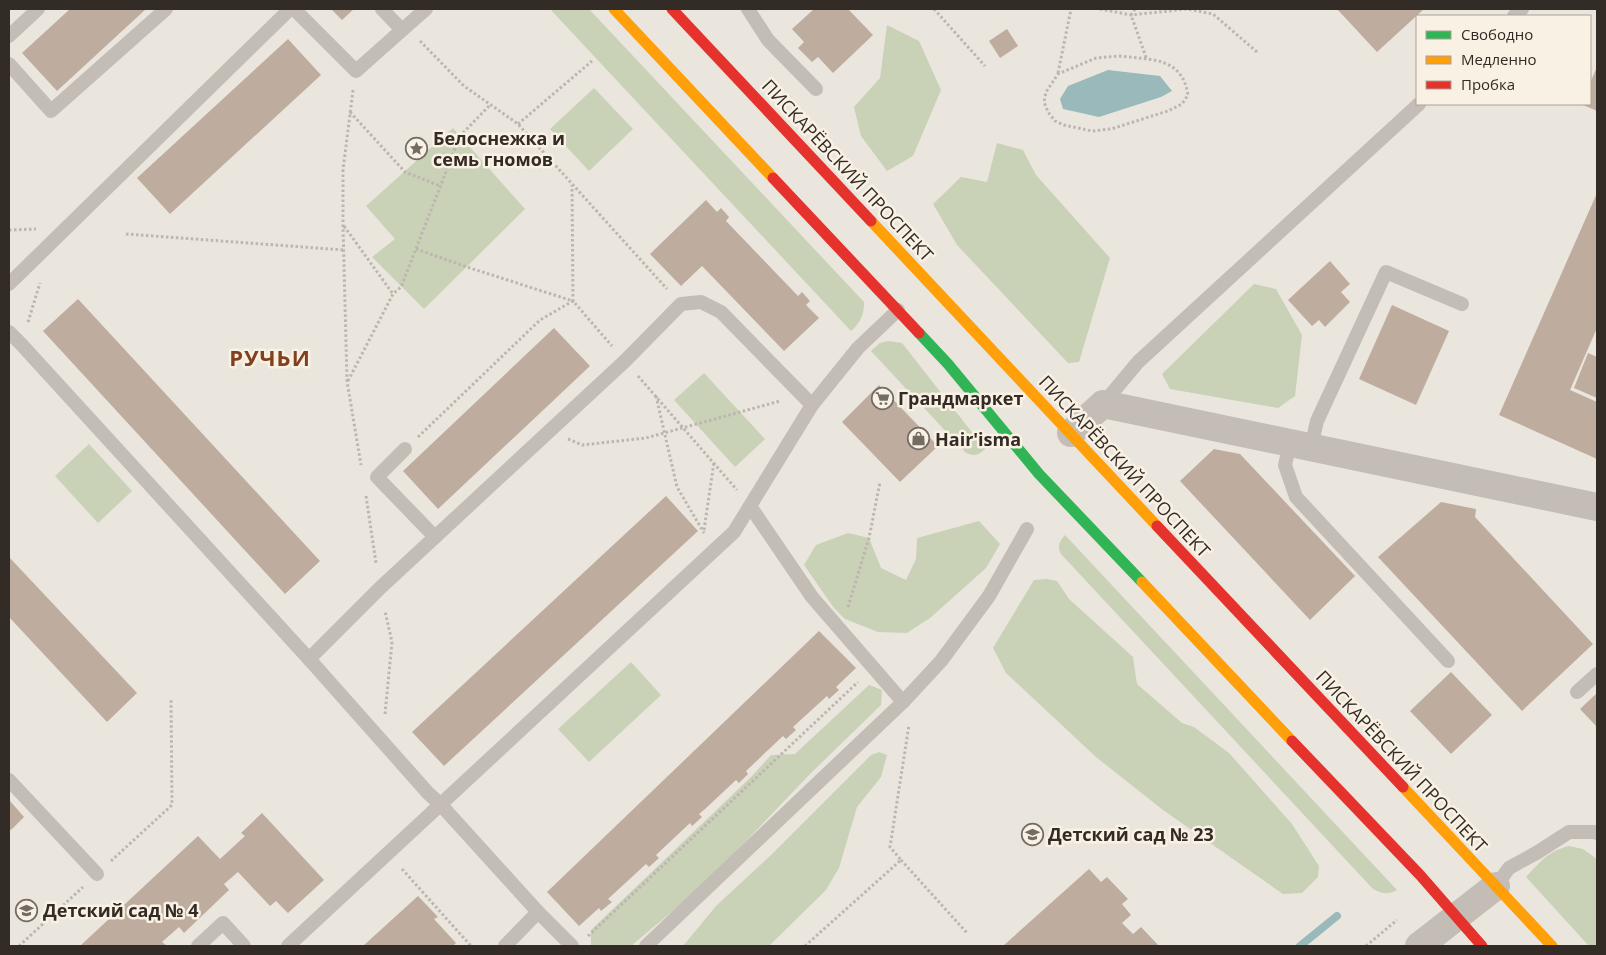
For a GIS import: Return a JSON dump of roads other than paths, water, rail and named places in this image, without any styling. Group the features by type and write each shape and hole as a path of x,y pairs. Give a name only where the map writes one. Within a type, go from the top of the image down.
{"main road":[{"path":"614,9 948,364 1039,474 1420,875 1482,946"},
{"name":"ПИСКАРЁВСКИЙ ПРОСПЕКТ","path":"678,11 1071,434 1552,946"}],"street":[{"path":"1071,434 1103,404 1597,507"},
{"path":"1419,946 1496,886"}],"lane":[{"path":"9,36 38,9"},
{"path":"9,64 51,111 166,9"},
{"path":"9,284 290,9"},
{"path":"294,9 356,71 426,9"},
{"path":"382,9 402,30"},
{"path":"748,9 768,40 816,89"},
{"path":"1103,404 1138,362 1418,105"},
{"path":"1448,661 1296,497 1285,465 1317,421 1386,272 1462,304"},
{"path":"309,659 380,588 625,361 681,304 701,302 721,312 807,400"},
{"path":"288,946 734,532 807,400 898,310"},
{"path":"9,332 538,912 579,943"},
{"path":"405,450 377,477 435,537"},
{"path":"750,506 812,597 873,667 907,697"},
{"path":"646,946 907,697 941,661 989,596 1027,529"},
{"path":"1577,692 1597,674"},
{"path":"9,780 96,874"},
{"path":"1496,886 1509,868 1569,832 1597,833"},
{"path":"505,946 538,912"},
{"path":"198,946 223,923 244,946"}],"water":[{"path":"1108,70 1160,76 1172,91 1161,97 1099,117 1063,109 1060,99 1068,86"}],"waterway":[{"path":"1300,946 1337,916"}],"place":[{"name":"Белоснежка и семь гномов","path":"417,148"},
{"name":"Грандмаркет","path":"882,398"},
{"name":"Hair'isma","path":"919,439"},
{"name":"Детский сад № 23","path":"1032,834"},
{"name":"Детский сад № 4","path":"27,910"}],"district":[{"name":"РУЧЬИ","path":"270,357"}]}
